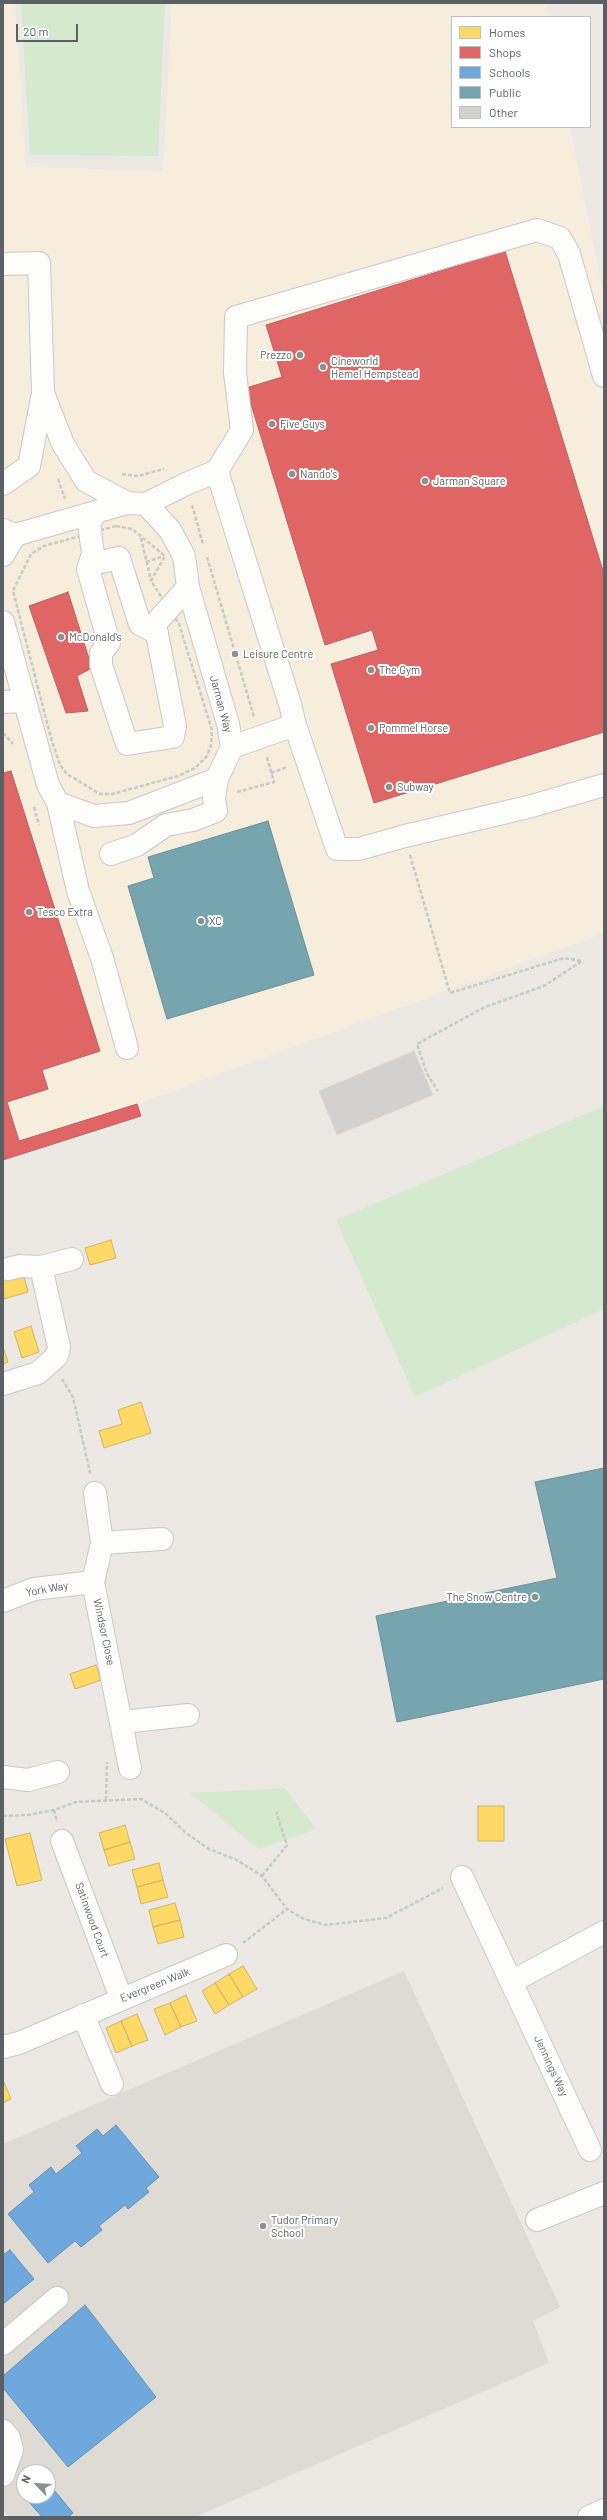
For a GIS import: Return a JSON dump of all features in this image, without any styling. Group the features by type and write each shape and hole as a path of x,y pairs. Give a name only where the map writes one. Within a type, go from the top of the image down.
{"street":[{"path":"3,556 9,532 73,528 96,512 137,504 217,471 242,430 235,373 236,317 537,230 560,238 568,254 604,376"},
{"path":"3,264 39,263 43,393 29,466 3,484"},
{"name":"Jarman Way","path":"43,393 63,444 86,481 137,504 170,530 184,556 188,587 228,724 232,747 217,779 214,798 216,811 193,820 166,825 137,845"},
{"path":"217,471 290,704 295,725 337,849 359,849 405,836 528,807 604,785"},
{"path":"96,512 89,523 93,554 88,568 109,644 101,653 102,665 127,744 173,737 175,726 155,624 188,587"},
{"path":"88,568 96,563 119,558 140,624 157,633"},
{"path":"3,622 48,785 58,803 78,891 102,958 127,1048"},
{"path":"3,702 24,701"},
{"path":"232,747 295,725"},
{"path":"58,803 94,816 130,813 217,779"},
{"path":"111,854 137,845 130,813"},
{"path":"8,1269 20,1266 41,1267 72,1259"},
{"path":"3,1384 38,1373 57,1356 59,1347 41,1267"},
{"name":"Windsor Close","path":"95,1493 102,1544 93,1582 130,1768"},
{"path":"102,1544 162,1540"},
{"name":"York Way","path":"3,1602 34,1589 93,1582"},
{"path":"122,1722 188,1714"},
{"path":"3,1777 28,1780 58,1772"},
{"name":"Satinwood Court","path":"62,1841 121,1998"},
{"name":"Jennings Way","path":"462,1878 513,1981 590,2150"},
{"path":"513,1981 604,1932"},
{"name":"Evergreen Walk","path":"3,2047 19,2043 121,1998 226,1955"},
{"path":"83,2015 112,2084"},
{"path":"537,2220 604,2193"},
{"path":"3,2344 58,2298"},
{"path":"3,2431 9,2438 12,2450 3,2475"},
{"path":"589,2517 604,2510"}],"path":[{"path":"118,473 138,476 178,465 186,484 256,721"},
{"path":"56,473 73,528"},
{"path":"140,537 151,581"},
{"path":"146,562 165,556"},
{"path":"405,836 450,993 564,958 582,961 544,986 484,1008 417,1044 427,1074 438,1091"},
{"path":"51,1362 73,1397 95,1493"},
{"path":"3,1816 28,1815 54,1810 76,1802 141,1799 165,1813 209,1849 237,1860 262,1876 287,1909 304,1919 326,1925 386,1918 462,1878"},
{"path":"262,1876 287,1845 276,1812"},
{"path":"226,1955 287,1909"}],"shaded area":[{"path":"3,3 15,3 26,167 163,171 172,3 545,3 548,16 451,16 451,128 570,128 604,297 604,933 3,1153"},
{"name":"Tudor Primary School","path":"404,1971 560,2307 533,2321 549,2363 195,2517 9,2517 3,2510 3,2144"}],"green space":[{"path":"21,3 165,3 158,156 30,155"},
{"path":"604,1106 604,1309 415,1397 336,1220"},
{"path":"285,1788 316,1829 259,1849 190,1793"}],"building: Homes":[{"path":"111,1240 116,1258 90,1265 85,1248"},
{"path":"23,1273 28,1292 4,1299 3,1279"},
{"path":"31,1326 39,1352 22,1358 14,1332"},
{"path":"3,1347 8,1362 3,1364"},
{"path":"141,1402 151,1433 104,1448 99,1431 122,1424 118,1410"},
{"path":"96,1665 101,1680 75,1689 70,1674"},
{"path":"478,1806 504,1806 504,1841 478,1841"},
{"path":"125,1825 130,1842 104,1850 99,1833"},
{"path":"30,1833 42,1880 17,1886 5,1839"},
{"path":"130,1842 135,1859 109,1866 104,1850"},
{"path":"159,1863 163,1880 137,1887 132,1870"},
{"path":"163,1880 168,1897 141,1904 137,1887"},
{"path":"175,1903 180,1920 153,1927 149,1910"},
{"path":"180,1920 184,1937 158,1944 153,1927"},
{"path":"243,1966 257,1989 243,1997 229,1974"},
{"path":"229,1974 243,1997 229,2005 215,1983"},
{"path":"215,1983 229,2005 215,2014 202,1991"},
{"path":"186,1995 197,2021 181,2027 170,2003"},
{"path":"170,2003 181,2027 165,2035 154,2009"},
{"path":"137,2014 148,2040 132,2046 121,2021"},
{"path":"121,2021 132,2046 116,2053 106,2028"},
{"path":"3,2080 11,2099 3,2103"}],"building: Shops":[{"name":"Jarman Square","path":"505,251 604,574 604,732 374,803 331,664 378,650 372,630 325,645 246,388 282,377 266,325"},
{"name":"McDonald's","path":"68,592 92,668 77,676 88,711 66,713 29,606"},
{"name":"Tesco Extra","path":"11,771 100,1051 42,1070 48,1089 7,1102 19,1141 137,1104 141,1116 3,1160 3,773"}],"building: Schools":[{"path":"116,2125 159,2177 146,2188 149,2192 128,2209 125,2205 99,2226 102,2230 81,2247 75,2241 48,2263 8,2214 34,2192 29,2185 51,2167 56,2174 82,2153 76,2146 97,2129 103,2136"},
{"path":"10,2250 34,2279 3,2304 3,2255"},
{"path":"85,2305 156,2397 68,2467 3,2388 3,2376"},
{"path":"56,2492 73,2513 68,2517 42,2517 31,2504 56,2504"}],"building: Public":[{"path":"268,821 314,975 167,1019 128,886 154,878 148,857"},
{"name":"The Snow Centre","path":"604,1468 604,1679 397,1722 376,1616 557,1578 535,1482"}],"building: Other":[{"path":"414,1051 433,1095 337,1135 319,1091"}],"place":[{"name":"Prezzo","path":"300,355"},
{"name":"Cineworld Hemel Hempstead","path":"323,367"},
{"name":"Five Guys","path":"272,424"},
{"name":"Nando's","path":"292,474"},
{"name":"Jarman Square","path":"425,481"},
{"name":"McDonald's","path":"61,637"},
{"name":"Leisure Centre","path":"235,654"},
{"name":"The Gym","path":"371,670"},
{"name":"Pommel Horse","path":"371,728"},
{"name":"Subway","path":"389,787"},
{"name":"Tesco Extra","path":"29,912"},
{"name":"XC","path":"201,921"},
{"name":"The Snow Centre","path":"535,1597"},
{"name":"Tudor Primary School","path":"263,2226"}]}
